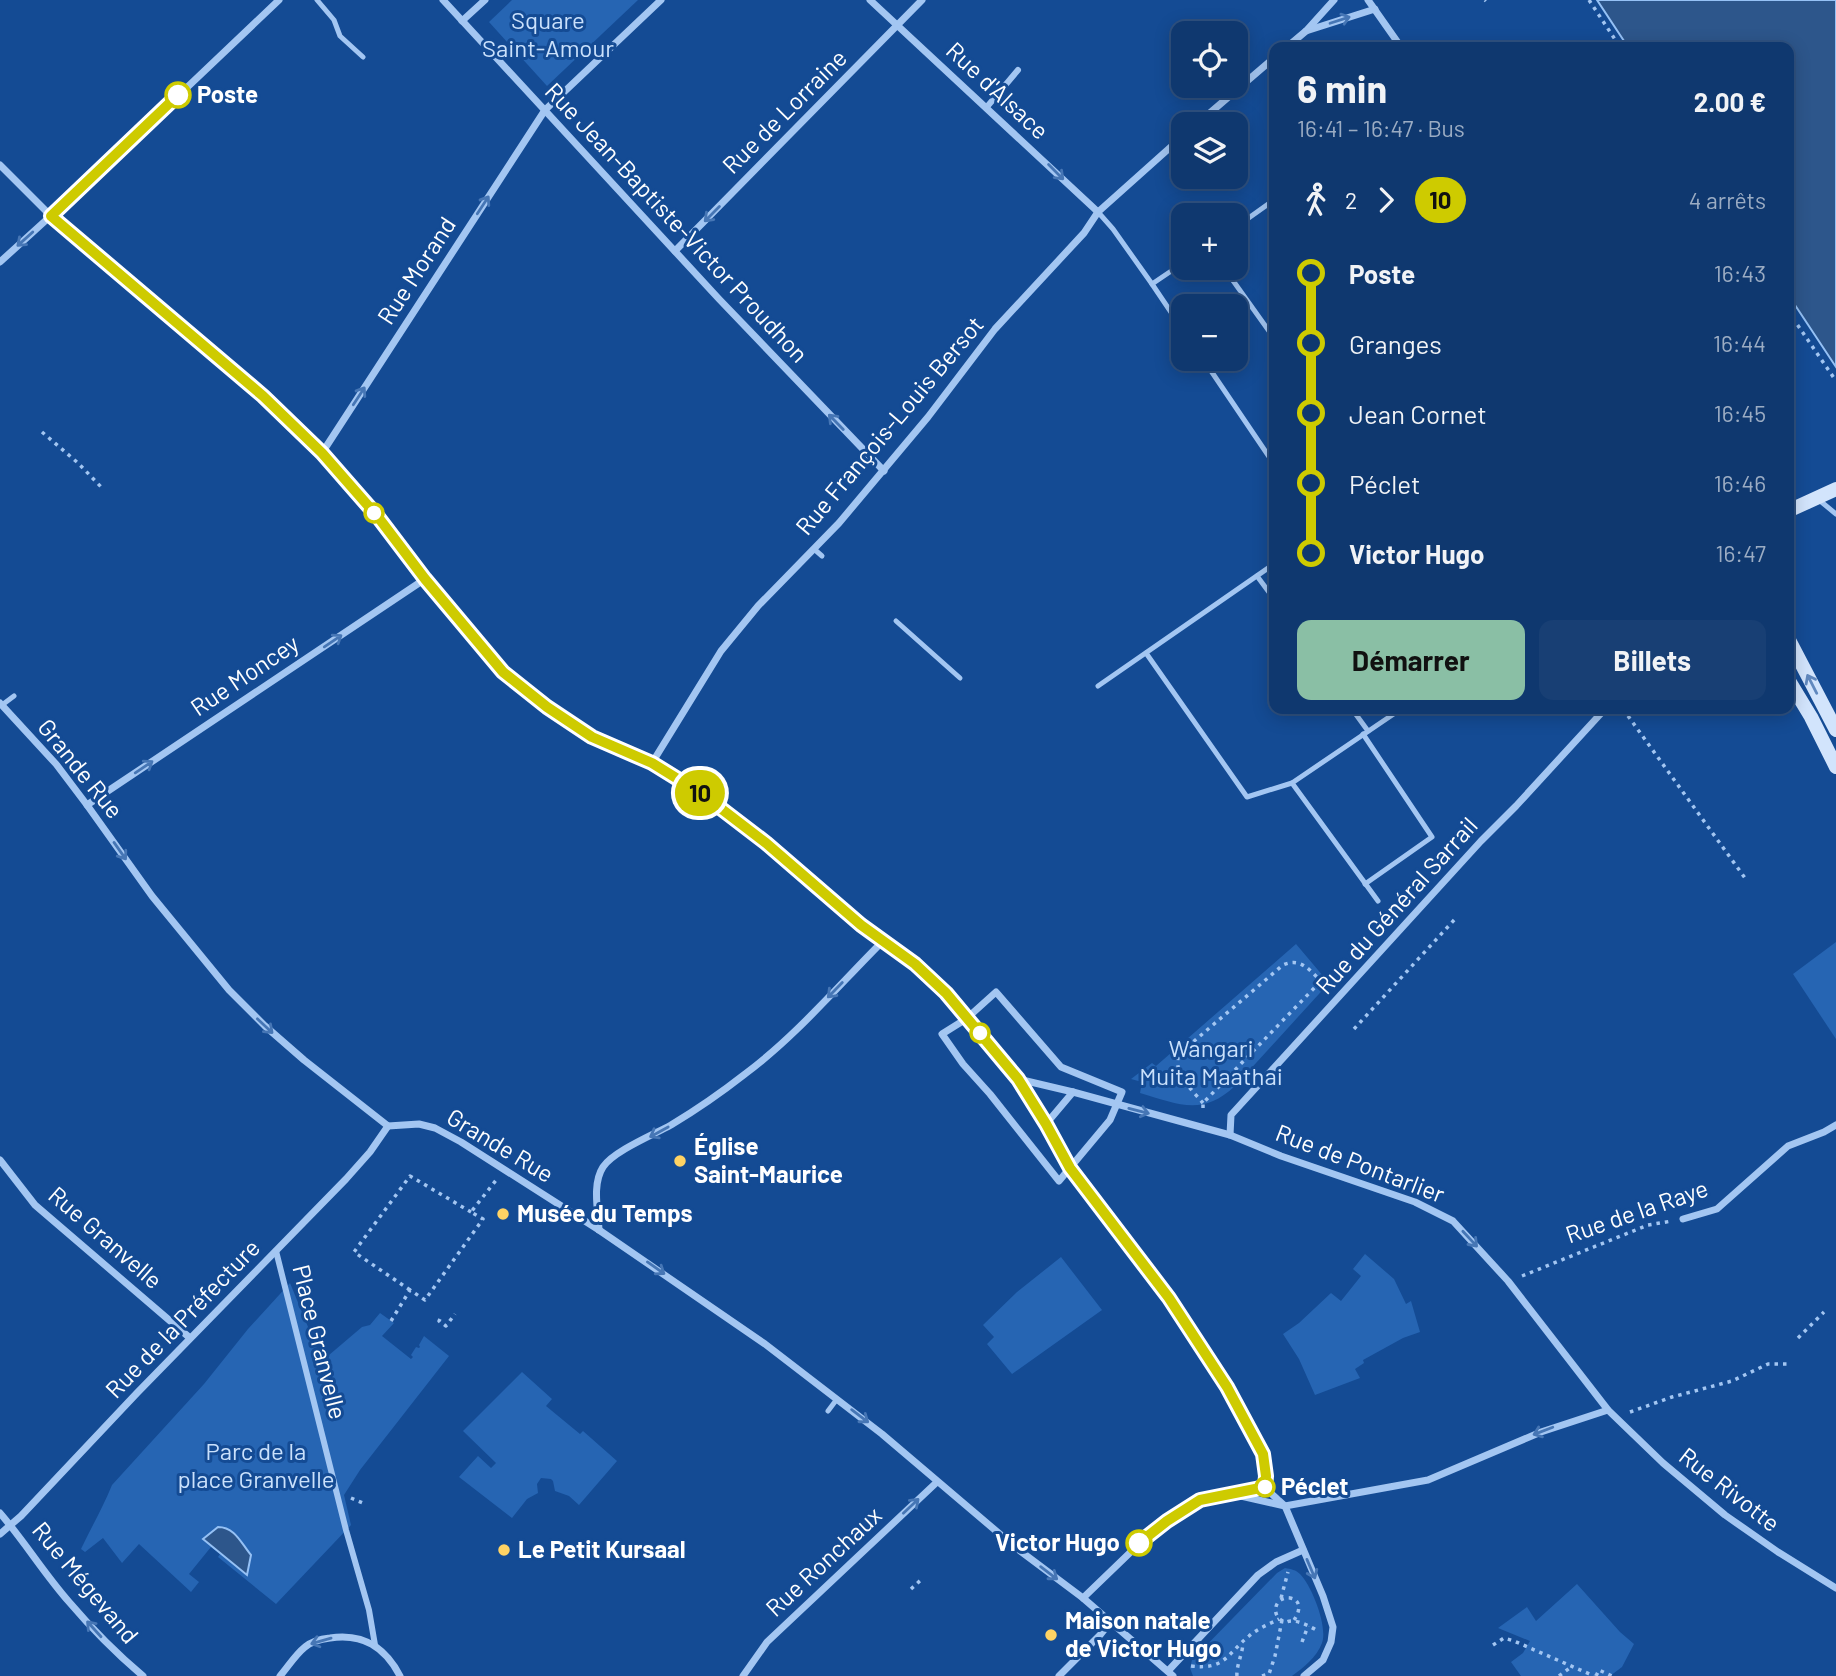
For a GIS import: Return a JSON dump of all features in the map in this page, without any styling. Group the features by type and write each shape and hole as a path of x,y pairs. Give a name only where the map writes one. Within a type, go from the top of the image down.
{"main road":[{"path":"1794,508 1836,489"},
{"path":"1794,650 1836,730"},
{"path":"1794,688 1836,767"}],"street":[{"path":"0,262 279,0"},
{"name":"Rue Jean-Baptiste-Victor Proudhon","path":"443,0 675,251 884,471"},
{"path":"462,21 485,0"},
{"name":"Rue Morand","path":"322,453 545,110 661,0"},
{"name":"Rue d'Alsace","path":"870,0 1098,212"},
{"name":"Rue de Lorraine","path":"675,251 922,0"},
{"path":"1293,42 1334,0"},
{"path":"1368,0 1398,42"},
{"path":"1306,31 1375,9"},
{"path":"1211,112 1269,62"},
{"path":"986,108 1018,70"},
{"name":"Rue François-Louis Bersot","path":"652,763 721,651 758,606 839,523 884,471 995,329 1084,233 1098,212 1171,147"},
{"path":"0,165 51,216 263,396 322,453 378,517 425,579 503,672 547,707 592,737 652,763 702,794 766,843 861,925 915,964 946,993 1018,1079 1070,1168 1175,1308 1227,1387 1263,1454 1265,1487"},
{"name":"Rue Moncey","path":"87,805 425,579"},
{"name":"Grande Rue","path":"1,704 56,764 152,896 229,990 304,1060 388,1126 419,1124 435,1128 461,1142 599,1230 765,1344 882,1433 937,1482 1015,1547 1083,1598 1170,1673"},
{"name":"Rue du Général Sarrail","path":"1230,1135 1231,1115 1600,714"},
{"path":"599,1230 598,1183 603,1168 614,1156 674,1124 747,1073 801,1026 883,941"},
{"path":"996,992 1060,1067 1122,1092 1110,1120 1059,1181 963,1064 942,1034 968,1018 996,992"},
{"name":"Rue de Pontarlier","path":"1018,1079 1230,1135 1281,1156 1415,1202 1453,1221 1508,1281 1608,1410"},
{"path":"1046,1124 1073,1092"},
{"name":"Rue de la Raye","path":"1683,1219 1717,1209 1788,1146 1836,1125"},
{"name":"Rue de la Préfecture","path":"0,1534 21,1516 276,1251 370,1152 388,1126"},
{"name":"Rue Granvelle","path":"0,1160 35,1205 190,1338"},
{"name":"Place Granvelle","path":"276,1251 369,1610 375,1646"},
{"path":"1232,1494 1285,1506 1428,1480 1541,1432 1608,1410"},
{"name":"Rue Rivotte","path":"1608,1410 1663,1463 1725,1515 1777,1552 1836,1588"},
{"name":"Rue Ronchaux","path":"743,1676 767,1642 937,1482"},
{"path":"1083,1598 1167,1521 1200,1500 1265,1487"},
{"path":"1265,1487 1285,1506 1323,1596 1333,1627 1328,1653 1304,1676"},
{"name":"Rue Mégevand","path":"0,1513 68,1601 111,1649 143,1676"},
{"path":"1170,1673 1258,1575 1276,1562 1303,1550"},
{"path":"1059,1676 1111,1621"},
{"path":"280,1676 306,1646 319,1640 341,1636 365,1640 375,1646 392,1661 400,1676"}],"lane":[{"path":"317,0 334,20 340,36 363,57"},
{"path":"1248,218 1269,204"},
{"path":"1098,212 1114,229 1171,312"},
{"path":"1152,284 1171,271"},
{"path":"1233,280 1269,331"},
{"path":"1211,371 1269,457"},
{"path":"1817,498 1836,514"},
{"path":"814,549 822,556"},
{"path":"1098,686 1269,568"},
{"path":"1257,576 1269,593"},
{"path":"896,621 960,678"},
{"path":"1146,653 1247,797 1292,783 1394,714"},
{"path":"1,704 14,696"},
{"path":"1355,714 1432,836 1366,884"},
{"path":"1292,783 1378,901"},
{"path":"828,1411 837,1399"}],"path":[{"path":"1589,0 1617,42"},
{"path":"1794,320 1836,381"},
{"path":"42,432 104,490"},
{"path":"1627,714 1745,878"},
{"path":"1354,1028 1455,919"},
{"path":"1321,981 1203,1105 1178,1069 1176,1061 1179,1054 1289,962 1304,964 1321,981 1328,988"},
{"path":"471,1212 504,1169"},
{"path":"410,1177 471,1212 483,1219 425,1300 354,1252 410,1177"},
{"name":"Rue de la Raye","path":"1513,1279 1648,1225 1683,1219"},
{"path":"391,1321 410,1290"},
{"path":"1798,1338 1824,1312"},
{"path":"440,1320 446,1326 455,1314"},
{"path":"1616,1418 1672,1397 1732,1381 1768,1364 1791,1364"},
{"path":"1291,1556 1275,1613 1280,1620 1294,1620 1324,1633"},
{"path":"911,1589 923,1578"},
{"path":"1281,1599 1295,1600 1299,1607 1294,1620"},
{"path":"1170,1673 1190,1666 1210,1667 1227,1659 1252,1633 1280,1620"},
{"path":"1262,1676 1269,1674 1275,1656 1280,1620"},
{"path":"1302,1642 1308,1626"},
{"path":"1493,1645 1504,1638 1595,1676 1599,1670 1612,1676"},
{"path":"1237,1676 1243,1642"},
{"path":"1559,1676 1572,1666"}],"green space":[{"name":"Square Saint-Amour","path":"512,0 638,0 547,86 489,22"},
{"path":"1836,942 1836,1039 1793,974"},
{"name":"Wangari Muita Maathai","path":"1296,944 1329,983 1235,1086 1212,1102 1200,1105 1178,1104 1140,1093 1142,1082 1131,1079 1152,1063 1156,1066"},
{"path":"1365,1254 1394,1279 1406,1304 1411,1301 1420,1332 1403,1338 1363,1360 1364,1363 1355,1369 1360,1378 1315,1395 1299,1359 1283,1334 1331,1293 1341,1301 1361,1276 1353,1269"},
{"path":"1061,1257 1102,1310 1012,1374 987,1344 994,1337 983,1325 1017,1292"},
{"name":"Parc de la place Granvelle","path":"290,1283 322,1361 362,1327 370,1325 380,1313 394,1323 382,1336 411,1359 424,1336 449,1356 360,1470 344,1495 351,1525 276,1604 218,1557 220,1554 211,1547 189,1574 199,1582 191,1592 139,1544 122,1563 103,1538 85,1552 81,1549 112,1485 204,1384 248,1329"},
{"path":"522,1372 552,1399 546,1406 580,1434 583,1431 617,1461 579,1505 569,1496 555,1491 551,1479 541,1478 537,1484 538,1493 527,1499 512,1518 459,1477 478,1456 491,1468 496,1463 463,1431"},
{"path":"1285,1568 1300,1574 1318,1607 1323,1636 1320,1648 1313,1657 1292,1676 1193,1676 1190,1668 1192,1660"},
{"path":"1577,1584 1634,1644 1622,1667 1610,1676 1521,1676 1511,1662 1523,1653 1530,1641 1498,1628 1527,1607 1536,1621"}],"shaded area":[{"path":"1597,0 1836,0 1836,367 1794,304 1794,42 1625,42"},
{"path":"218,1527 233,1533 251,1555 247,1575 203,1539"}],"bus line":[{"name":"10","path":"178,95 51,216 263,396 322,453 378,517 425,579 503,672 547,707 592,737 652,763 702,794 766,843 861,925 915,964 968,1018 1018,1079 1070,1168 1182,1317 1227,1387 1263,1454 1265,1487 1200,1500 1139,1543"}],"place":[{"name":"Poste","path":"178,95"},
{"name":"Église Saint-Maurice","path":"680,1161"},
{"name":"Musée du Temps","path":"503,1214"},
{"name":"Péclet","path":"1265,1487"},
{"name":"Victor Hugo","path":"1139,1543"},
{"name":"Le Petit Kursaal","path":"504,1550"},
{"name":"Maison natale de Victor Hugo","path":"1051,1635"}]}
